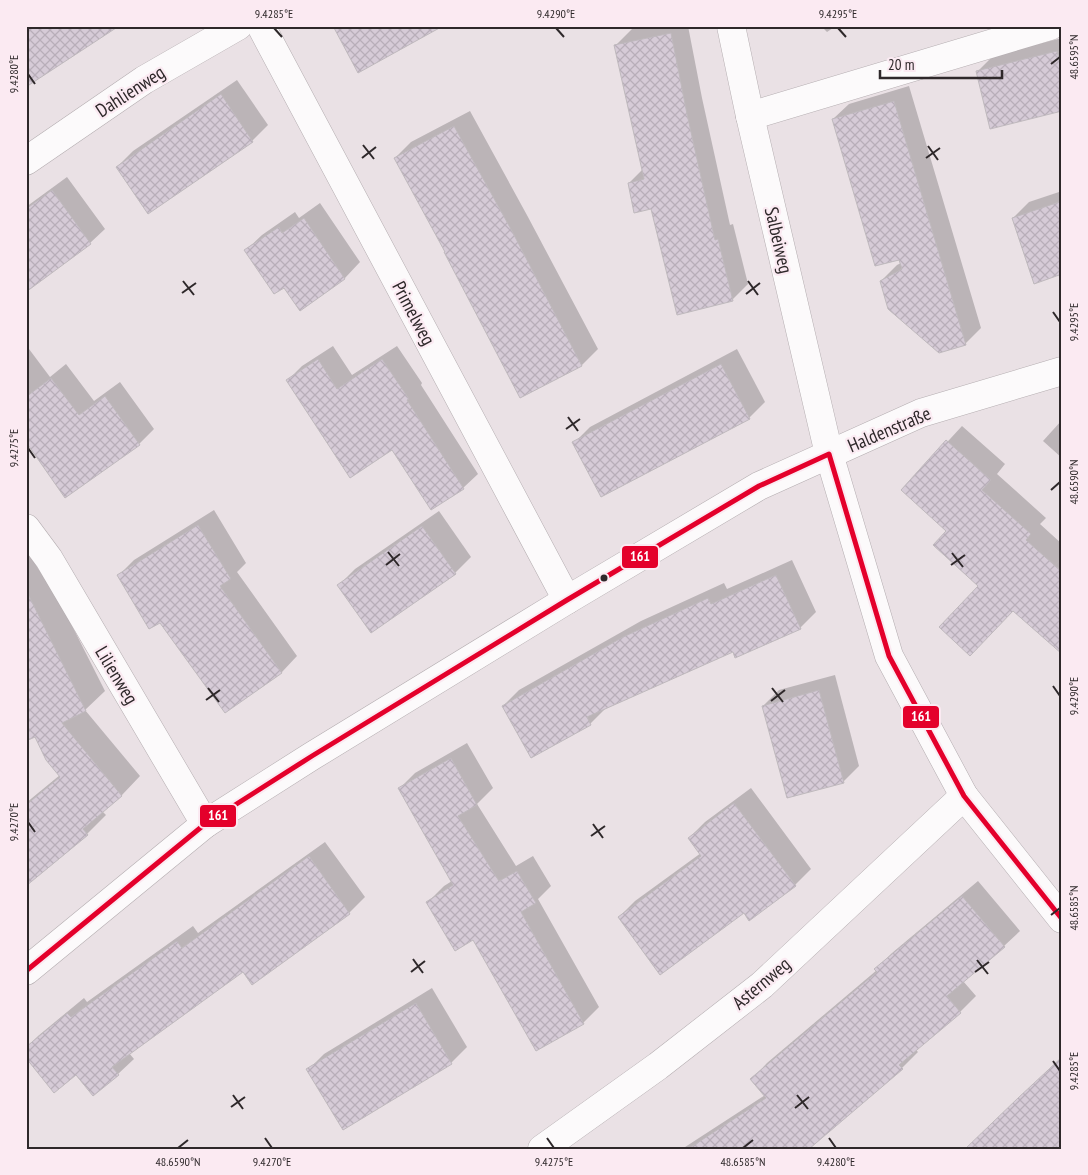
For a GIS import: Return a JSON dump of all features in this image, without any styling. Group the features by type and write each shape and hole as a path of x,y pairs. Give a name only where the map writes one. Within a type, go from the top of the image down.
{"street":[{"name":"Dahlienweg","path":"26,161 144,80 238,26"},
{"name":"Primelweg","path":"261,26 567,600"},
{"name":"Salbeiweg","path":"731,26 750,116 829,454"},
{"path":"750,116 1050,26"},
{"name":"Haldenstraße","path":"26,971 206,824 312,756 567,600 759,486 921,413 1062,371"},
{"path":"829,454 889,656 964,796 1062,919"},
{"name":"Lilienweg","path":"26,528 49,559 206,824"},
{"name":"Asternweg","path":"542,1149 658,1066 762,985 964,796"}],"building":[{"path":"26,26 119,26 26,87"},
{"path":"333,26 443,26 358,73"},
{"path":"671,33 715,240 718,239 733,301 677,315 651,209 634,213 628,183 644,179 614,45"},
{"path":"1057,51 1062,69 1062,111 990,129 976,71"},
{"path":"221,94 253,142 148,214 116,167"},
{"path":"894,101 966,345 939,353 888,309 880,281 902,269 899,260 875,266 832,119"},
{"path":"454,126 513,233 582,366 520,398 394,158"},
{"path":"52,190 91,244 26,292 26,209"},
{"path":"1062,201 1062,274 1034,284 1012,218"},
{"path":"304,218 345,279 300,311 284,288 274,294 244,250 279,227 282,233"},
{"path":"318,359 337,389 382,359 464,489 431,510 392,450 350,478 286,380"},
{"path":"721,364 750,419 601,497 572,442"},
{"path":"51,378 79,415 105,396 140,445 65,498 26,442 26,397"},
{"path":"946,440 991,480 982,490 1031,534 1026,540 1062,572 1062,654 1013,611 970,656 939,627 978,586 933,545 946,531 901,490"},
{"path":"198,525 231,579 220,586 282,673 225,713 160,623 149,629 117,575"},
{"path":"422,526 456,574 371,633 337,585"},
{"path":"776,575 801,629 735,658 733,652 587,717 591,725 531,758 502,706 623,637 708,598 711,604"},
{"path":"26,590 86,711 62,723 122,796 83,829 88,835 26,886 26,805 60,777 46,760 35,737 26,741"},
{"path":"819,690 844,783 787,798 762,706"},
{"path":"451,758 477,805 458,816 499,881 517,871 536,903 521,912 584,1024 536,1051 473,940 455,951 426,902 453,885 398,788"},
{"path":"734,803 796,886 749,921 744,913 660,975 618,917 701,856 688,838"},
{"path":"309,856 350,914 252,985 243,972 112,1067 119,1075 93,1096 76,1075 54,1093 26,1058 26,1047 67,1013 71,1017 177,941 182,948"},
{"path":"962,896 1005,947 947,996 961,1013 899,1065 903,1069 809,1149 688,1149 766,1098 750,1079 877,972 874,969"},
{"path":"416,1003 452,1064 343,1130 306,1069"},
{"path":"1062,1057 1062,1149 965,1149 1018,1098"}],"transit line":[{"name":"161","path":"26,971 205,824 312,756 567,600 759,486 829,454 889,656 964,796 1062,919"}]}
